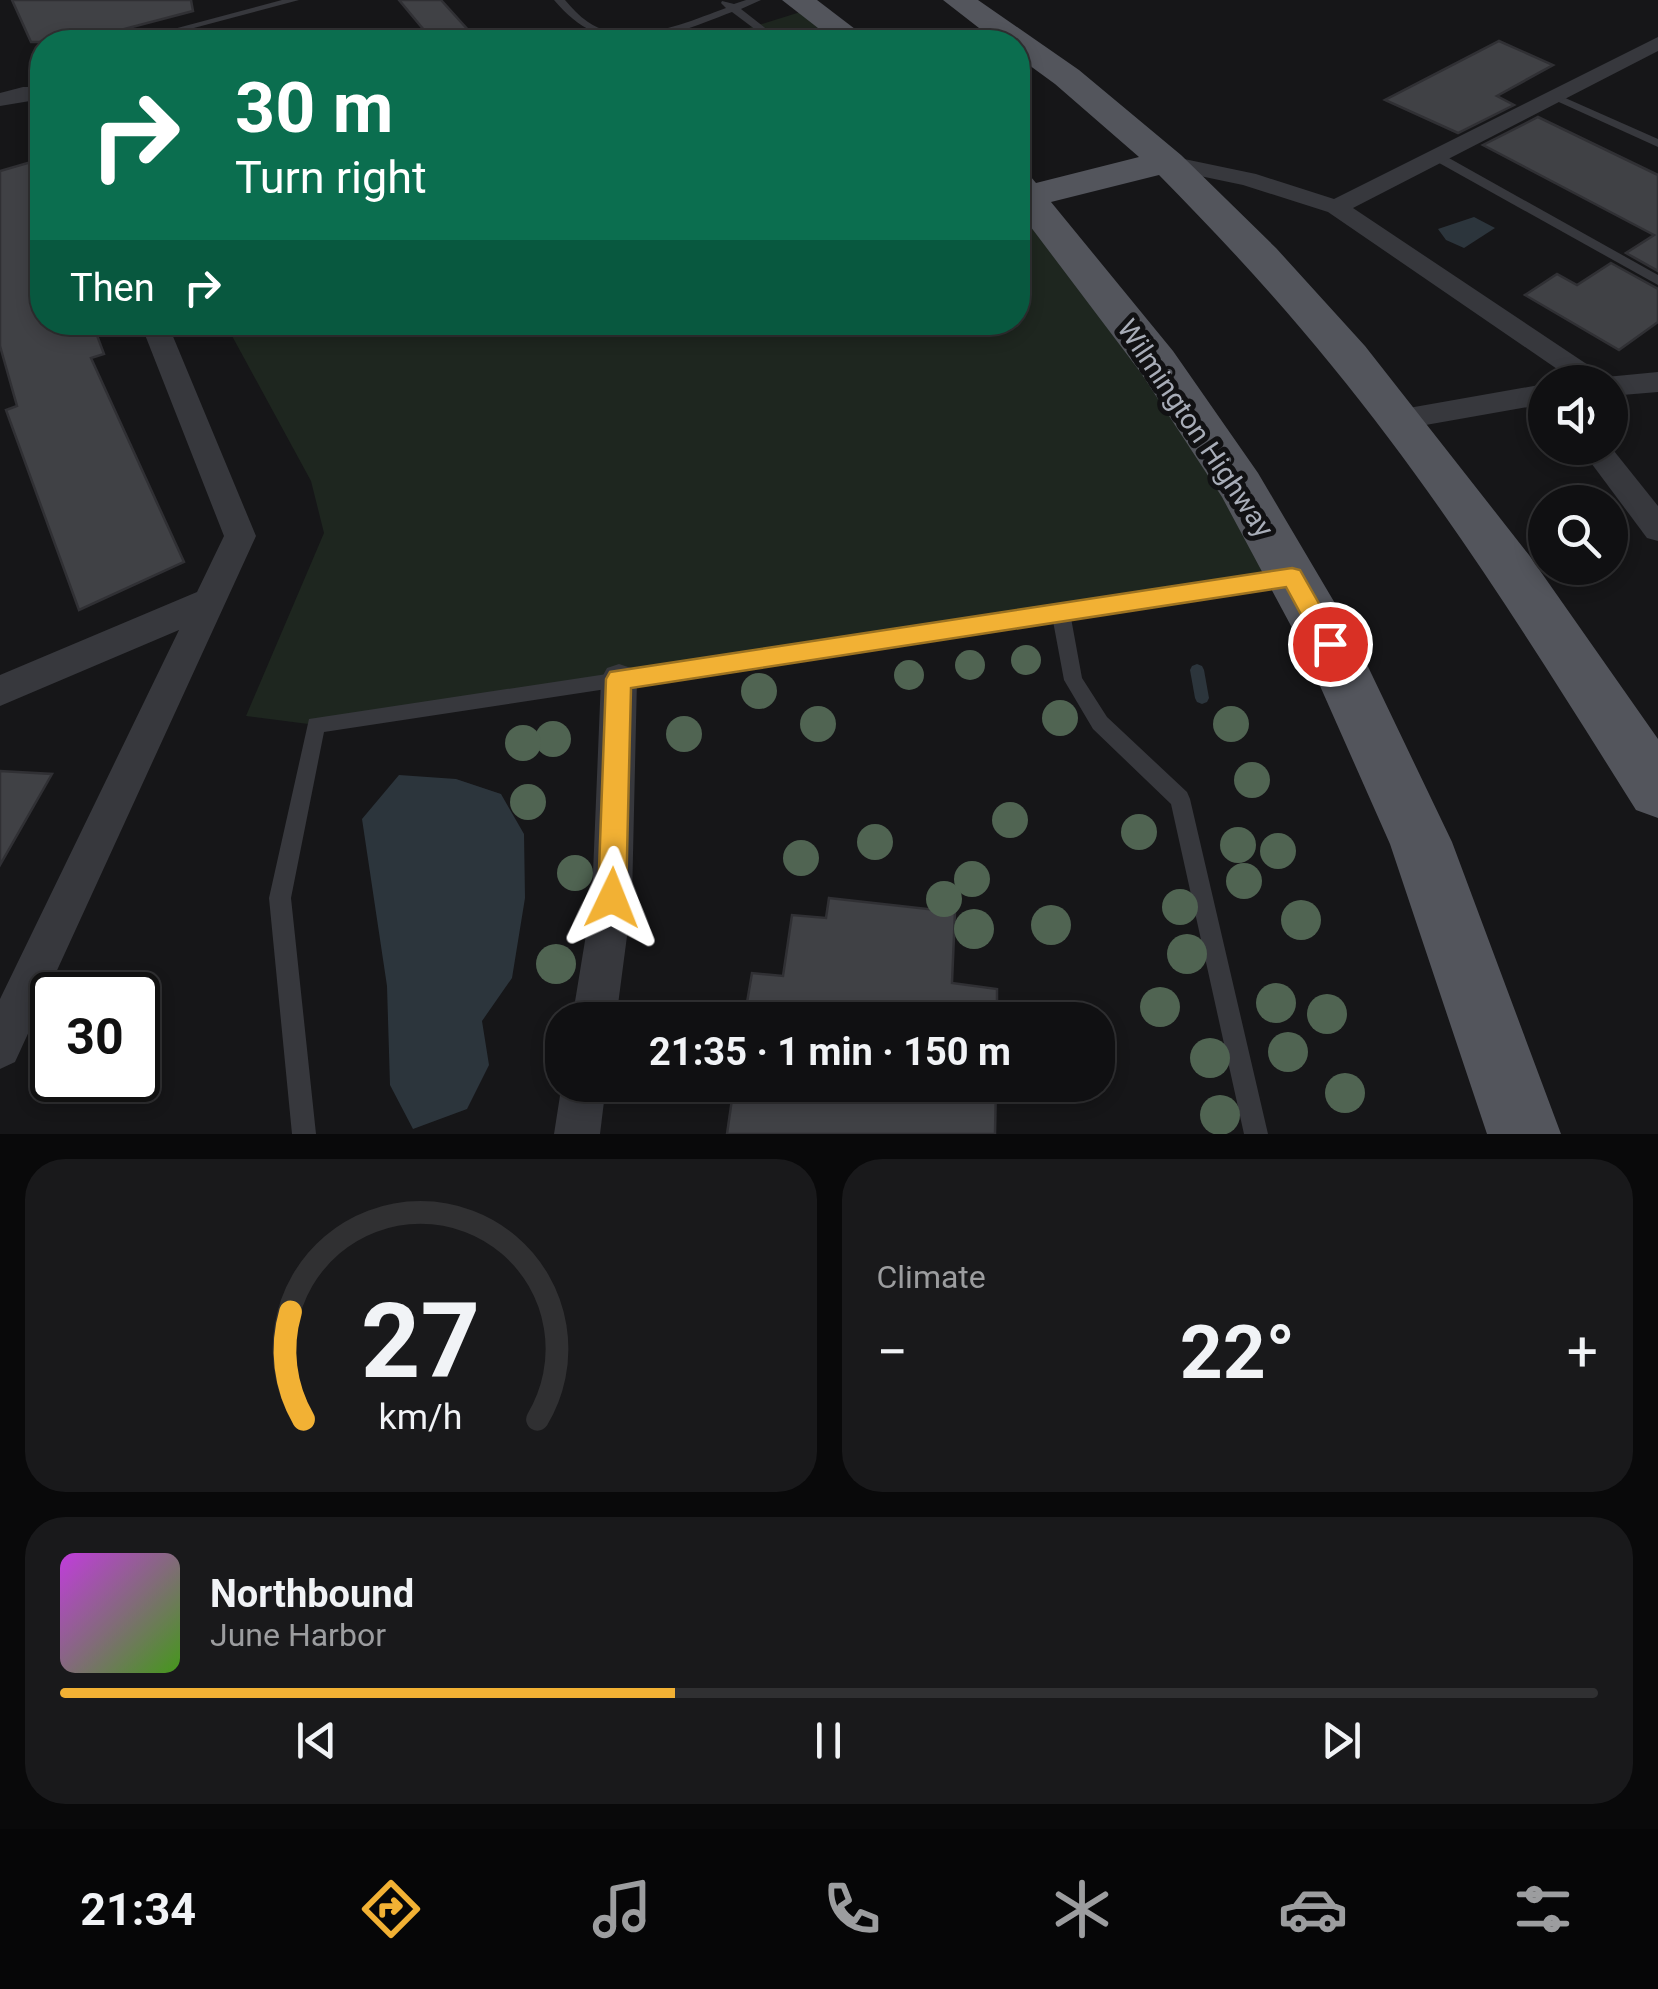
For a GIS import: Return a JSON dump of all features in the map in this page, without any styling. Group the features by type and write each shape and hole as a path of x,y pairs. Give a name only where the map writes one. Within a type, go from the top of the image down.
{"main road":[{"path":"797,0 839,30"},
{"path":"958,0 999,30"},
{"path":"1030,53 1165,162 1302,303 1404,419 1531,596 1658,790"},
{"path":"1030,190 1165,162"},
{"name":"Wilmington Highway","path":"1030,203 1157,362 1241,486 1330,644 1421,842 1524,1134"}],"street":[{"path":"1336,207 1658,43"},
{"path":"0,100 30,93"},
{"path":"1165,162 1248,179 1336,207 1570,365"},
{"path":"0,1047 240,536 158,335"},
{"path":"1628,384 1658,382"},
{"path":"1404,419 1528,397"},
{"path":"1609,465 1658,530"},
{"path":"0,691 206,602"},
{"path":"597,1002 612,898 619,679"},
{"path":"577,1134 582,1102"}],"lane":[{"path":"177,30 294,0"},
{"path":"559,0 587,27 597,30"},
{"path":"669,30 727,4 756,0"},
{"path":"727,4 762,30"},
{"path":"1554,96 1658,143"},
{"path":"1436,156 1658,280"},
{"path":"304,1134 280,898 316,725 1292,577"},
{"path":"1061,612 1073,680 1100,722 1180,798 1256,1134"}],"shaded area":[{"path":"810,9 839,30 743,30"},
{"path":"1030,202 1292,577 316,725 246,716 324,533 311,481 232,335 1030,335"},
{"path":"1474,217 1495,228 1464,248 1446,240 1438,229"},
{"path":"399,775 456,779 501,794 524,834 525,898 512,978 482,1021 489,1065 467,1109 413,1129 390,1085 387,986 362,819"}],"building":[{"path":"12,0 191,0 193,11 121,30 30,30 30,40"},
{"path":"399,0 441,0 468,30 424,30"},
{"path":"1499,41 1553,65 1497,96 1514,105 1458,133 1385,100"},
{"path":"1538,117 1658,175 1658,271 1626,253 1654,235 1483,145"},
{"path":"30,162 30,335 97,335 104,354 91,358 184,562 79,610 6,410 17,406 0,346 0,171"},
{"path":"1611,263 1658,289 1658,322 1619,350 1525,295 1557,274 1577,285"},
{"path":"0,771 52,774 0,865"},
{"path":"829,898 955,912 952,983 997,989 997,1002 747,1002 752,973 783,976 792,915 826,918"},
{"path":"732,1102 996,1102 995,1134 727,1134"}],"waterway":[{"path":"1197,670 1202,698"}],"route":[{"path":"612,898 619,679 1292,577 1330,644"}]}
